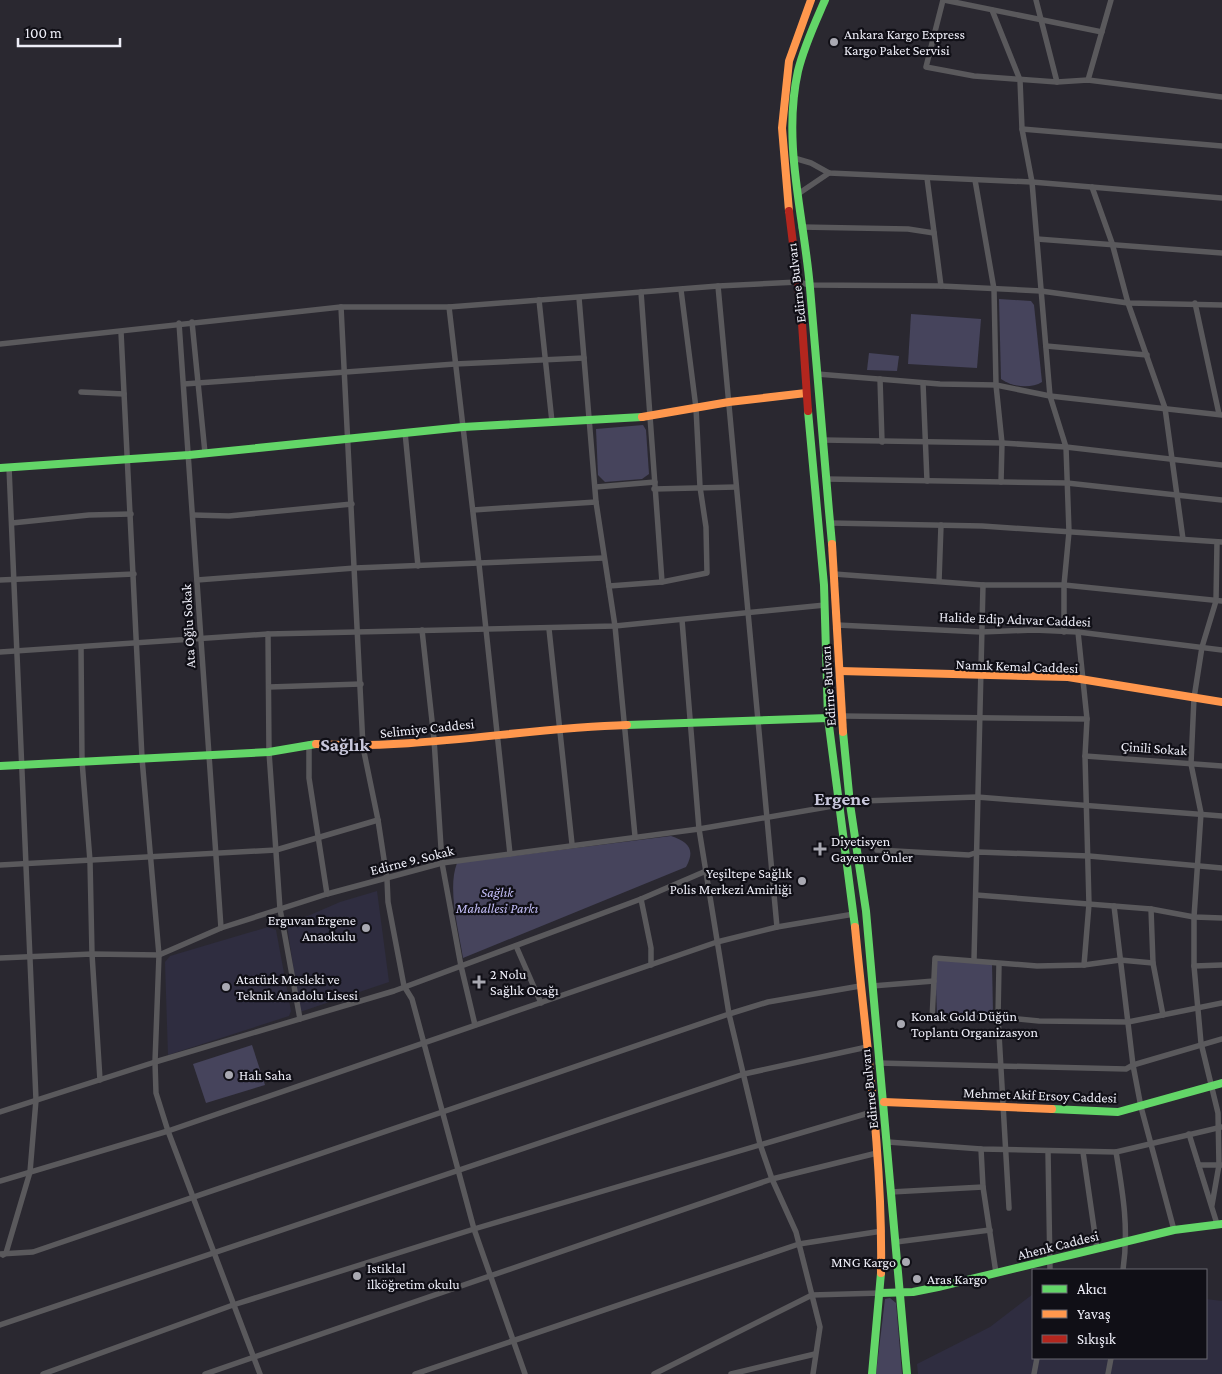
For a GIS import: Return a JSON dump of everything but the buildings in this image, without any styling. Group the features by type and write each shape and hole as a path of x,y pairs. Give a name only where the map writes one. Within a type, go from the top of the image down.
{"main road":[{"name":"Edirne Bulvarı","path":"810,0 789,61 782,128 784,169 798,282 806,394 826,605 828,718 854,914 877,1153 882,1231 881,1293 872,1374"},
{"name":"Edirne Bulvarı","path":"824,0 806,44 798,72 793,110 794,158 801,227 810,285 834,574 842,716 850,804 864,903 878,1063 888,1142 907,1374"},
{"path":"0,468 189,455 463,427 651,416 729,402 806,394"},
{"name":"Namık Kemal Caddesi","path":"840,671 1068,677 1222,702"},
{"name":"Selimiye Caddesi","path":"0,766 269,752 309,744 363,747 434,739 624,725 690,722 758,722 828,718"},
{"name":"Mehmet Akif Ersoy Caddesi","path":"884,1102 1003,1105 1118,1112 1222,1083"},
{"name":"Ahenk Caddesi","path":"881,1293 938,1287 1174,1230 1220,1224"}],"street":[{"path":"1102,32 943,0 926,67 974,76 1057,82 1088,80 1222,97"},
{"path":"1036,0 1057,82"},
{"path":"1088,80 1111,0"},
{"path":"992,10 1020,80 1022,129 1032,182 1050,396 1066,447 1069,532 1064,585 1064,632"},
{"path":"1022,129 1222,146"},
{"path":"794,158 811,163 829,173 1032,182 1222,198"},
{"path":"798,194 829,173"},
{"path":"927,178 941,286"},
{"path":"975,180 994,289 996,385 1002,443 1001,482"},
{"path":"1092,186 1112,243 1128,303 1166,408 1171,460 1178,496 1183,539"},
{"path":"801,227 908,229 934,233"},
{"path":"1037,239 1112,243 1222,253"},
{"path":"0,344 121,332 179,323 341,307 448,307 718,286 798,282 810,285 941,286 1042,291 1128,303 1222,305"},
{"path":"718,286 746,612 777,927"},
{"path":"609,586 662,582 707,573 706,527 700,487 696,408 681,290"},
{"path":"642,292 662,582"},
{"path":"579,298 596,502 615,626 635,836"},
{"path":"539,300 552,422"},
{"path":"817,374 923,383 996,385 1050,396 1220,415 1195,303"},
{"path":"341,307 363,747 378,820 387,879 388,902 404,986 412,999 474,1229 515,1341 525,1374"},
{"path":"448,307 473,510 510,854"},
{"path":"192,322 205,453"},
{"name":"Ata Oğlu Sokak","path":"179,323 221,928"},
{"path":"121,332 142,758 159,956 154,1062 156,1093 168,1131 260,1374"},
{"path":"1046,346 1147,355"},
{"path":"184,384 455,364 584,358"},
{"path":"880,379 882,442"},
{"path":"923,383 928,481"},
{"path":"81,392 124,394"},
{"path":"405,432 418,566"},
{"path":"823,440 1002,443 1066,447 1222,465"},
{"path":"9,468 21,764 28,863 36,1100 30,1172 2,1254 33,1252 729,1014 768,1002 860,986"},
{"path":"826,479 1067,483 1222,500"},
{"path":"596,487 654,485 736,487"},
{"path":"473,510 596,502"},
{"path":"193,515 229,516 352,504"},
{"path":"12,523 89,515 130,514"},
{"path":"830,523 941,525 1220,542 1219,601 1202,647 1194,698 1190,764 1201,814 1196,866 1194,966 1201,1043 1213,1086 1218,1113 1221,1165 1212,1205"},
{"path":"939,581 941,525"},
{"path":"197,580 355,568 604,558"},
{"path":"0,580 134,574"},
{"path":"834,574 983,584 1064,585 1219,601"},
{"path":"974,960 983,584"},
{"path":"0,652 268,634 615,626 826,605"},
{"path":"682,620 699,829 729,1014 760,1144 772,1179 796,1232 820,1327 813,1374"},
{"name":"Halide Edip Adıvar Caddesi","path":"837,625 891,626 981,632 1034,630 1078,632 1222,650"},
{"path":"549,629 558,731 572,844"},
{"path":"422,630 434,739 442,863 461,966 475,1025"},
{"path":"1078,632 1082,660 1081,680 1087,719 1085,756 1089,904 1084,965"},
{"path":"268,634 269,752 280,909 300,1019"},
{"path":"81,647 82,761 90,861 92,954 100,1080"},
{"path":"269,688 361,684"},
{"path":"842,716 1087,719"},
{"path":"309,744 309,778 328,894"},
{"name":"Çinili Sokak","path":"1085,756 1222,766"},
{"name":"Edirne 9. Sokak","path":"0,958 92,954 159,956 221,928 328,894 442,863 572,844 699,829 862,801 977,797 1222,816"},
{"path":"0,865 90,861 149,855 216,854 276,850 378,820"},
{"path":"877,850 969,855 978,852 1089,856 1222,868"},
{"path":"0,1112 154,1062 404,986 641,899 706,871"},
{"path":"976,895 1151,909 1194,916 1222,918"},
{"path":"641,899 650,948 651,965"},
{"path":"1114,906 1133,1065 1140,1107 1174,1230"},
{"path":"1151,909 1153,963 1163,1015"},
{"path":"0,1181 168,1131 717,942 777,927 854,914"},
{"path":"516,946 541,1003"},
{"path":"1153,963 1120,960 1084,965 1038,966 935,958 932,1020 998,1017 1039,1022 1128,1022 1198,1009 1222,1002"},
{"path":"999,964 998,1017 1009,1208"},
{"path":"1194,966 1222,965"},
{"path":"872,986 934,981"},
{"path":"878,1063 1126,1069 1201,1043 1222,1039"},
{"path":"0,1325 459,1172 744,1074 867,1047"},
{"path":"43,1374 233,1305 474,1229 872,1112"},
{"path":"888,1142 980,1149 1116,1152 1219,1127"},
{"path":"1189,1134 1220,1224"},
{"path":"980,1149 983,1187 996,1273"},
{"path":"1048,1151 1052,1260 1050,1269"},
{"path":"1082,1152 1097,1249"},
{"path":"1116,1152 1125,1207 1127,1242 1123,1269"},
{"path":"205,1374 490,1274 772,1179 877,1153"},
{"path":"1199,1165 1221,1165"},
{"path":"891,1192 983,1187"},
{"path":"896,1242 990,1230"},
{"path":"415,1374 799,1244 882,1231"},
{"path":"654,1374 812,1295 881,1293"},
{"path":"731,1374 815,1354"},
{"path":"1034,1374 1037,1359"},
{"path":"1108,1374 1110,1359"}],"shaded area":[{"path":"377,891 389,982 300,1012 287,925 340,902"},
{"name":"Atatürk Mesleki ve Teknik Anadolu Lisesi","path":"268,927 276,930 291,1011 289,1016 168,1055 165,962 170,956"},
{"path":"1032,1295 1032,1359 1207,1359 1207,1299 1222,1301 1222,1374 918,1374 917,1364 990,1327"}],"green space":[{"path":"999,299 1031,301 1034,305 1042,382 1038,384 1021,386 1010,384 1001,379"},
{"path":"911,314 981,319 977,368 908,364"},
{"path":"869,353 899,356 897,371 867,370"},
{"path":"643,425 646,430 649,474 642,479 605,482 598,475 596,429"},
{"name":"Sağlık Mahallesi Parkı","path":"671,836 689,847 690,855 686,867 463,958 453,897 454,873 457,863"},
{"path":"935,960 992,964 993,1013 937,1015"},
{"name":"Halı Saha","path":"252,1045 265,1085 206,1103 193,1064"},
{"path":"890,1298 896,1303 902,1374 876,1374 885,1299"}],"traffic: fast":[{"path":"825,0 800,62 792,125 796,180 810,288 832,544"},
{"path":"808,411 824,585 828,718 855,927"},
{"path":"0,468 189,455 463,427 642,417"},
{"path":"627,725 828,718"},
{"path":"843,732 850,804 866,911 907,1374"},
{"path":"0,766 269,752 316,744"},
{"path":"1052,1109 1118,1112 1222,1083"},
{"path":"881,1293 913,1292 938,1287 1174,1230 1222,1224"},
{"path":"872,1374 881,1273"}],"traffic: slow":[{"path":"789,211 782,128 789,61 811,0"},
{"path":"642,417 729,402 806,393"},
{"path":"832,544 843,732"},
{"path":"840,671 1068,677 1222,702"},
{"path":"316,744 393,744 627,725"},
{"path":"855,927 877,1143 881,1273"},
{"path":"884,1102 1052,1109"}],"traffic: jam":[{"path":"789,211 801,309 808,411"}],"place":[{"name":"Ankara Kargo Express Kargo Paket Servisi","path":"834,42"},
{"name":"Diyetisyen Gayenur Önler","path":"820,849"},
{"name":"Yeşiltepe Sağlık Polis Merkezi Amirliği","path":"802,881"},
{"name":"Erguvan Ergene Anaokulu","path":"366,928"},
{"name":"2 Nolu Sağlık Ocağı","path":"479,982"},
{"name":"Atatürk Mesleki ve Teknik Anadolu Lisesi","path":"226,987"},
{"name":"Konak Gold Düğün Toplantı Organizasyon","path":"901,1024"},
{"name":"Halı Saha","path":"229,1075"},
{"name":"MNG Kargo","path":"906,1262"},
{"name":"Istiklal ilköğretim okulu","path":"357,1276"},
{"name":"Aras Kargo","path":"917,1279"}],"district":[{"name":"Sağlık","path":"345,744"},
{"name":"Ergene","path":"842,798"}]}
